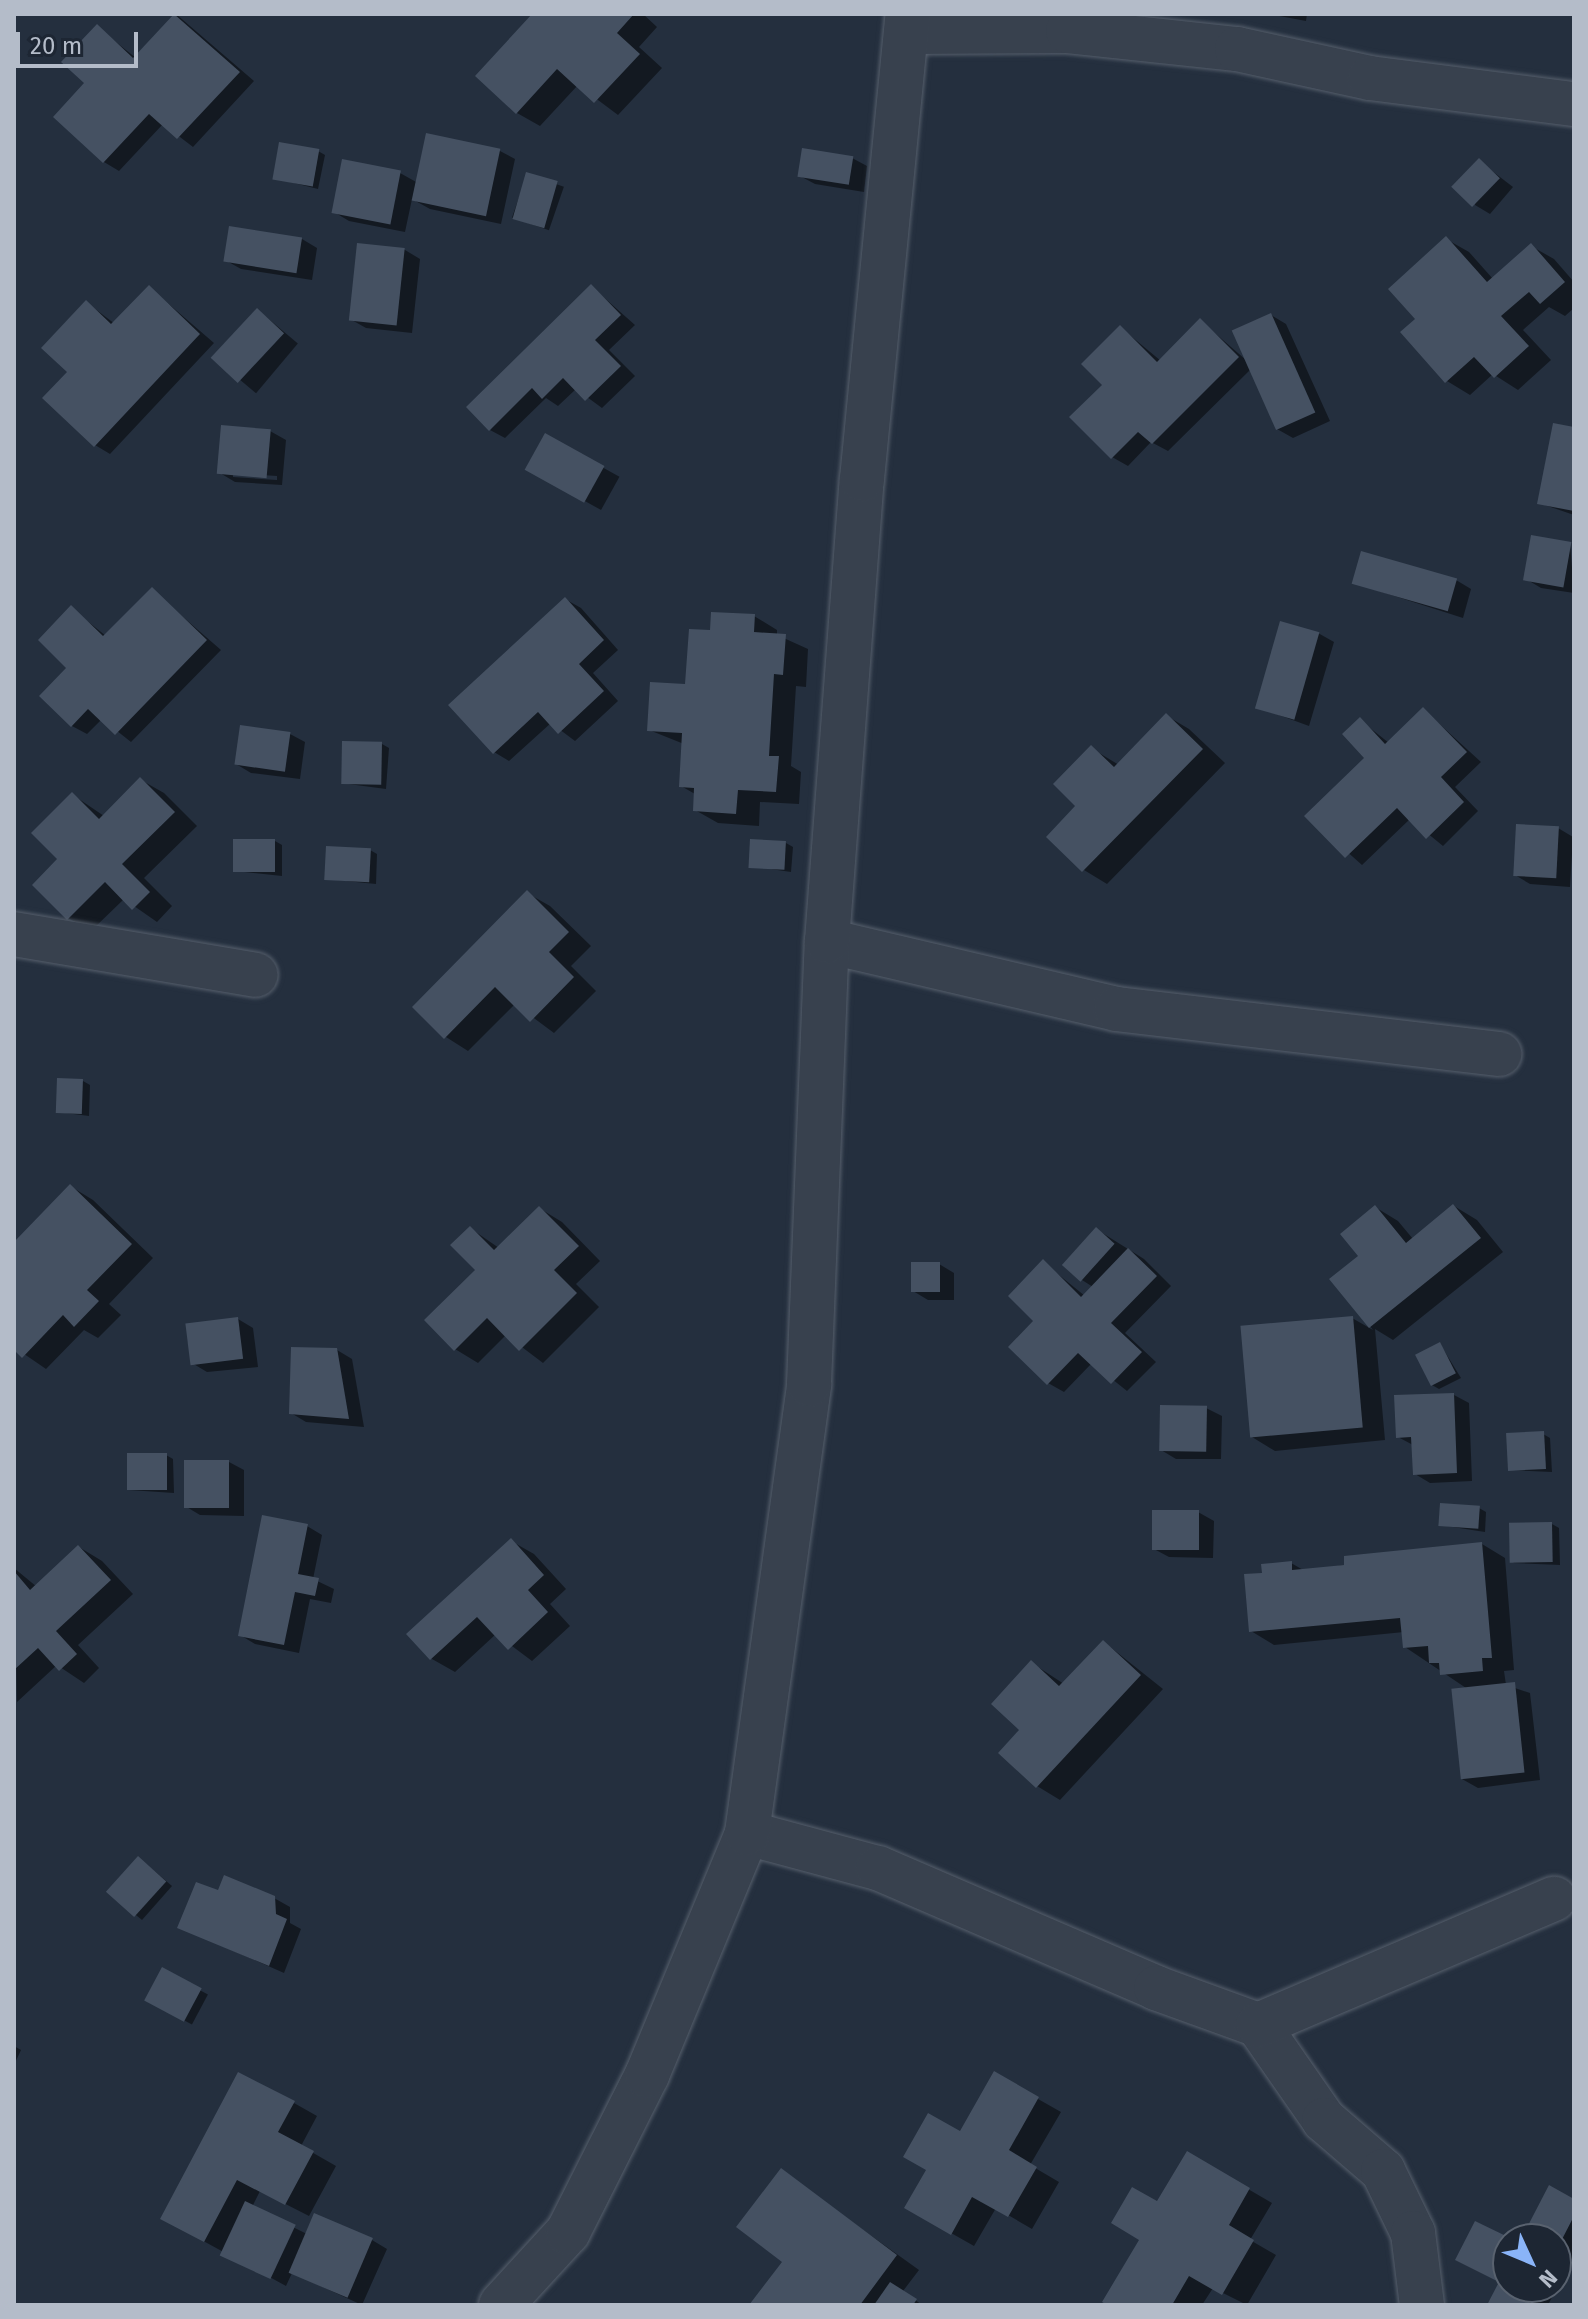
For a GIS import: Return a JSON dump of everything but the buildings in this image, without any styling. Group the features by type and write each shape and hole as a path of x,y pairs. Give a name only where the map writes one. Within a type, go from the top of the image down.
{"street":[{"path":"501,2305 568,2232 647,2075 747,1833 809,1384 827,941 862,479 908,23 1068,31 1237,49 1370,78 1574,104"},
{"path":"14,934 256,975"},
{"path":"827,941 1116,1009 1499,1054"},
{"path":"747,1833 878,1868 1156,1988 1258,2025 1324,2120 1383,2171 1413,2233 1422,2305"},
{"path":"1258,2025 1554,1899"}]}
